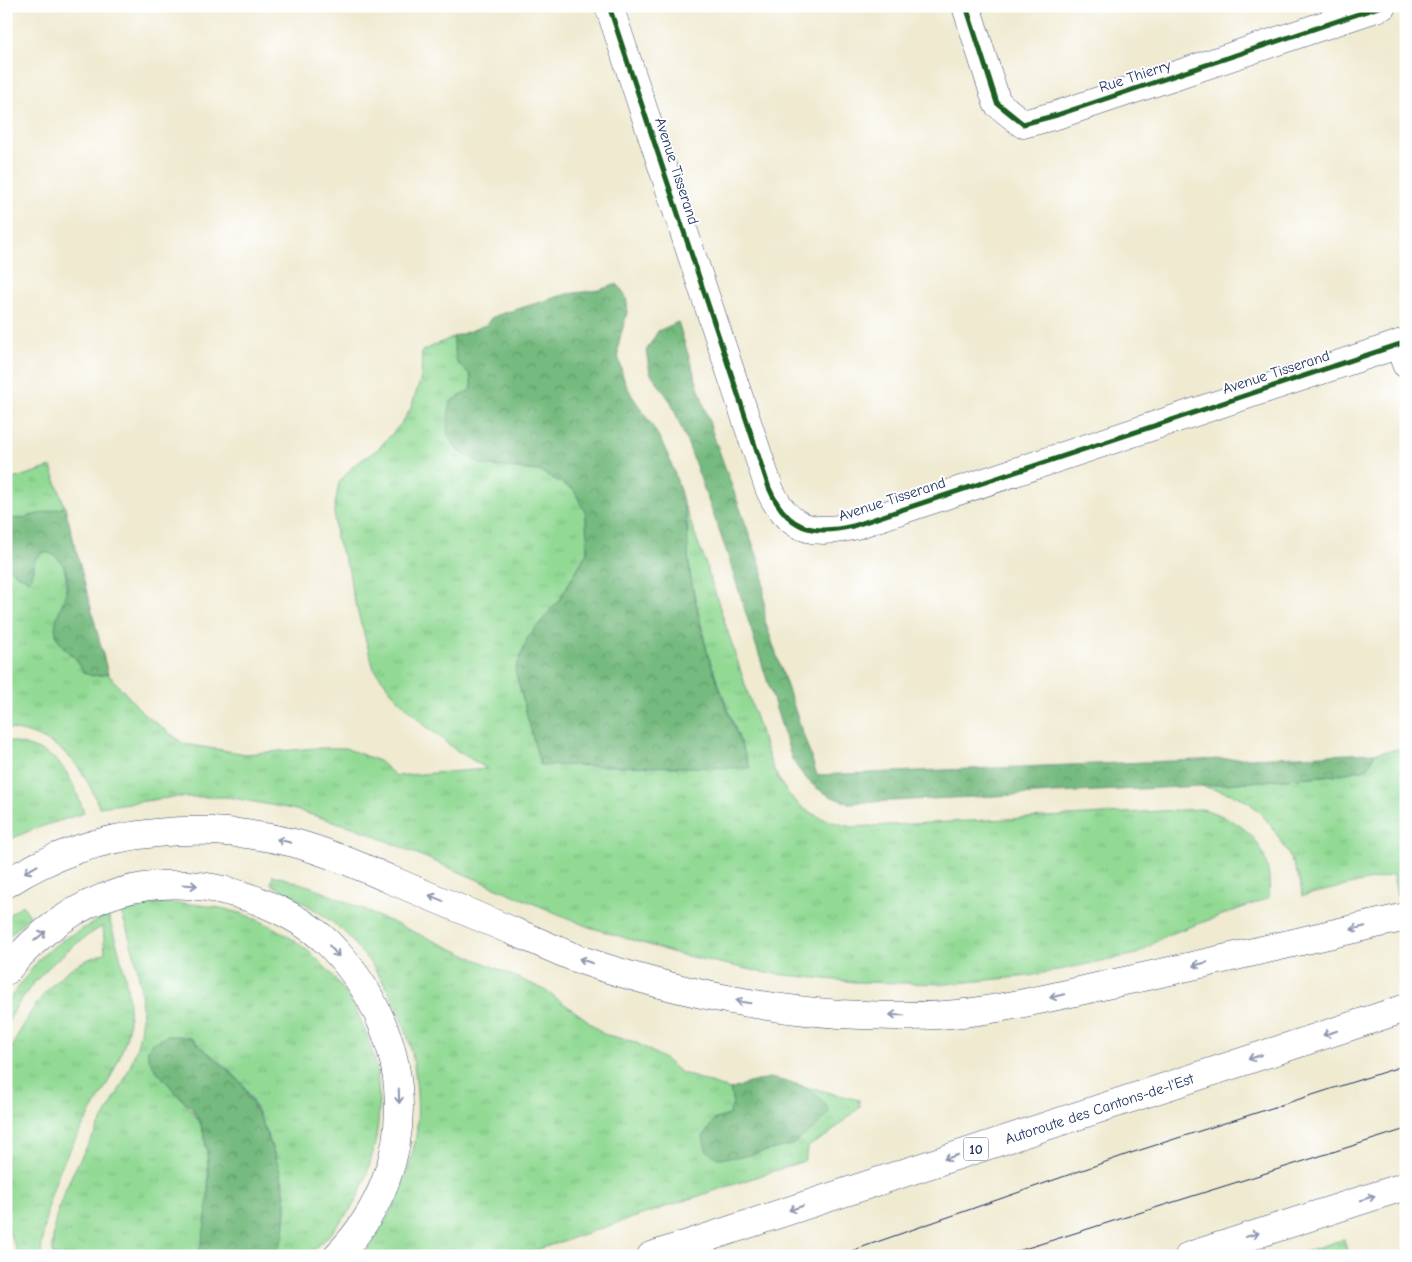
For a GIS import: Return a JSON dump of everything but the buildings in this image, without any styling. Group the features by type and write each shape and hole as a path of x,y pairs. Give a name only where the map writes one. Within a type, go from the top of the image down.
{"main road":[{"name":"Avenue Tisserand","path":"610,6 768,488 780,511 795,523 806,528 831,531 853,526 1404,350"},
{"name":"Rue Thierry","path":"966,6 997,103 1023,124 1067,112 1382,6"},
{"path":"6,884 32,868 58,856 116,838 184,831 248,834 294,843 338,858 554,949 646,981 773,1007 841,1014 877,1015 946,1015 999,1008 1406,917"},
{"path":"6,971 38,937 70,913 104,897 123,891 155,886 186,884 229,891 273,907 310,928 327,942 355,976 382,1023 395,1059 399,1082 400,1106 399,1129 395,1148 380,1194 356,1234 337,1256"},
{"name":"Autoroute des Cantons-de-l'Est","path":"652,1256 1406,1008"},
{"path":"1189,1256 1406,1186"}],"green space":[{"path":"617,284 627,301 626,316 618,351 622,373 632,395 664,446 675,474 685,512 690,571 703,637 750,768 540,765 515,670 528,637 560,599 587,552 586,514 574,490 540,471 483,465 457,450 447,433 450,402 472,389 470,374 457,363 453,337 486,325 491,318 501,314 567,294 599,290"},
{"path":"678,322 713,434 763,572 765,621 817,775 1375,753 1367,769 1335,775 1201,786 848,803 822,792 809,782 792,759 726,550 691,452 671,402 650,372 646,351 658,331"},
{"path":"453,337 457,363 470,374 472,389 515,469 540,471 574,490 586,514 587,552 560,599 529,637 750,768 708,655 691,579 687,548 688,528 683,502 703,556 769,758 783,786 800,806 823,819 853,827 1202,809 1236,823 1260,847 1268,871 1269,898 1165,936 1137,954 1029,976 947,984 855,982 766,973 678,954 589,927 356,828 292,809 227,797 175,797 99,807 84,776 65,753 40,737 6,728 6,565 18,575 34,570 35,559 44,552 52,553 63,562 66,592 58,615 69,654 77,659 83,672 93,676 108,674 144,714 184,744 246,754 316,748 345,748 379,761 396,776 487,769 453,748 422,723 397,698 374,669 352,592 349,571 336,538 334,510 339,483 353,466 378,449 401,424 411,408 421,378 422,351"},
{"path":"51,467 65,507 19,519 9,518 6,520 6,481"},
{"path":"65,507 108,674 95,676 85,673 58,639 55,624 65,598 67,586 66,573 61,561 43,552 35,559 30,581 18,575 6,565 6,520 9,518 19,519"},
{"path":"6,740 38,750 58,762 72,782 84,813 34,829 6,841"},
{"path":"1406,748 1406,893 1397,895 1393,875 1302,896 1301,885 1291,859 1275,832 1257,810 1238,797 1201,786 1335,775 1367,769 1375,753"},
{"path":"273,875 312,887 543,989 587,1020 603,1034 635,1042 663,1058 680,1072 730,1090 733,1104 729,1115 714,1120 811,1092 788,1082 859,1100 860,1107 829,1134 809,1146 804,1161 518,1256 362,1256 394,1205 403,1183 416,1139 416,1078 412,1054 406,1030 397,1008 386,986 372,966 341,929 307,905 271,884"},
{"path":"156,903 193,904 229,910 253,918 286,935 315,957 339,983 357,1013 370,1045 378,1080 379,1116 373,1152 358,1196 346,1216 307,1256 275,1256 285,1224 285,1191 271,1143 244,1086 225,1066 204,1050 188,1045 155,1041 148,1049 150,1059 162,1077 200,1123 206,1143 208,1208 205,1233 198,1256 53,1256 54,1227 62,1199 73,1172 118,1092 139,1038 142,1006 141,989 135,957 121,911"},
{"path":"22,905 30,916 6,939 6,917"},
{"path":"108,915 125,974 129,1004 127,1037 108,1083 61,1167 47,1211 41,1256 19,1256 6,1225 6,1062 18,1034 45,993 56,981 80,963 105,953 103,926 74,945 47,969 23,997 6,1027 6,1003 41,957 61,941"},
{"path":"167,1036 191,1038 230,1072 243,1085 263,1125 279,1168 286,1203 284,1235 275,1256 198,1256 208,1202 208,1159 200,1122 192,1109 161,1076 148,1056 151,1045"},
{"path":"769,1078 796,1084 812,1092 825,1104 829,1112 818,1125 792,1145 741,1157 718,1158 706,1150 703,1137 714,1120 729,1115 733,1104 730,1090"},
{"path":"1344,1239 1347,1251 1333,1256 1293,1256"}],"tram line":[{"path":"837,1256 1131,1153 1406,1065"},
{"path":"1002,1256 1406,1129"}],"cycle path":[{"path":"609,6 769,488 784,513 792,521 802,526 825,530 853,526 1406,342"},
{"path":"966,6 997,103 1023,124 1057,115 1382,6"}]}
